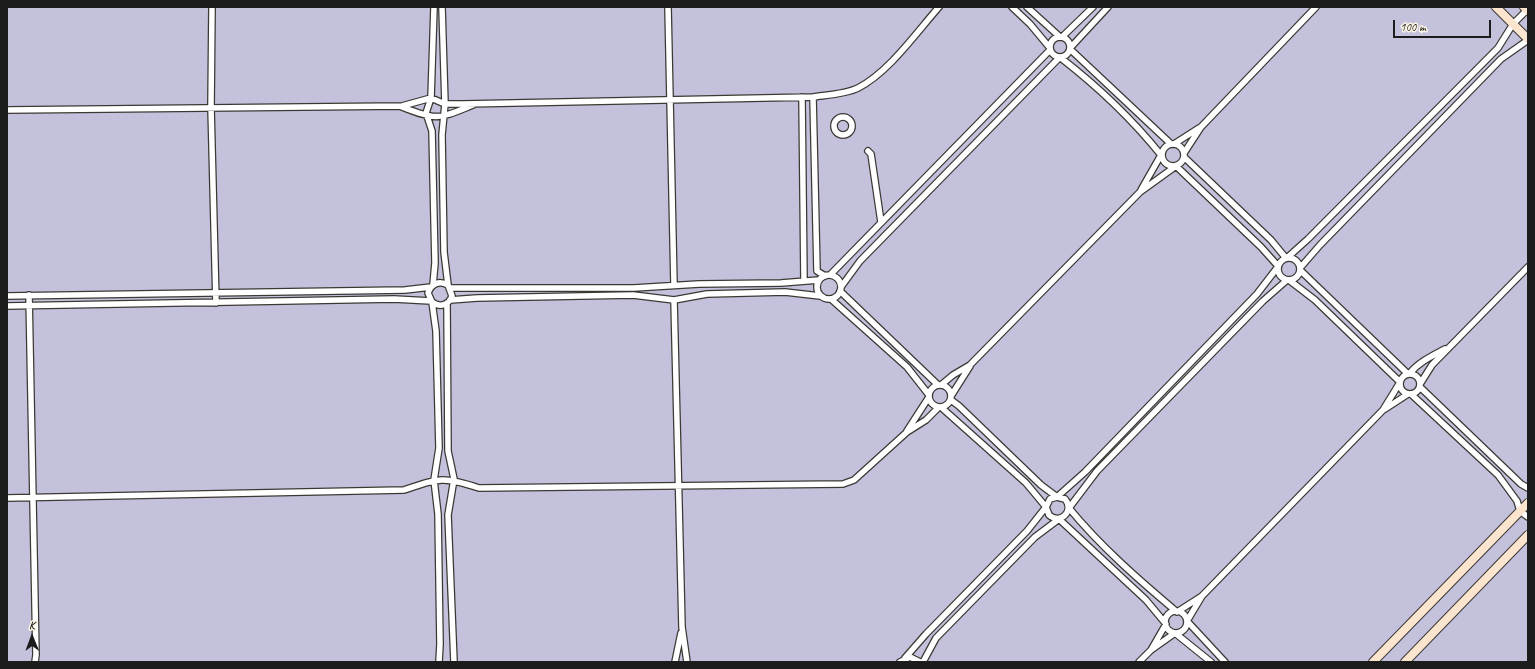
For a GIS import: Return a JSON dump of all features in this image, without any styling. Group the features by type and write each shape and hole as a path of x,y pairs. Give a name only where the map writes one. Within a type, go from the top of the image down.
{"street":[{"path":"212,7 211,107 216,303"},
{"path":"434,7 431,98 426,113 432,131 434,263 432,286 428,293 436,331 439,448 434,480 438,514 439,662"},
{"path":"442,7 444,104 444,252 452,296 448,302 448,451 454,479 448,515 454,662"},
{"path":"668,7 674,285"},
{"path":"7,110 402,106 431,98 444,104 478,104 813,96 858,88 877,74 894,58 939,7"},
{"path":"1012,7 1030,24 1050,49 1052,54 1082,74 1145,135 1161,155 1164,164 1168,166 1176,166 1261,247 1277,267 1279,275 1315,300 1399,383 1401,390 1410,394 1498,475 1517,501 1520,511 1528,517"},
{"path":"1027,7 1061,37 1067,39 1071,49 1173,144 1180,147 1184,155 1287,257 1296,260 1300,269 1409,374 1416,376 1420,386 1521,484 1528,488"},
{"path":"7,296 350,290 432,286 442,282 449,286 634,288 674,285 819,280 828,276 990,113 1050,49 1054,39 1061,37 1093,7"},
{"path":"832,299 860,260 997,120 1060,58 1067,55 1108,7"},
{"path":"907,432 929,396 932,388 940,385 970,365 1140,192 1181,163 1184,155 1201,127 1316,7"},
{"path":"903,660 915,658 922,662 936,638 1035,538 1066,515 1069,508 1102,465 1249,315 1288,280 1297,276 1300,269 1320,245 1501,59 1528,40 1496,7"},
{"path":"903,660 926,634 1027,531 1050,500 1057,497 1097,459 1243,309 1257,294 1277,267 1308,240 1498,48 1513,24 1526,9"},
{"path":"813,96 817,272 838,280 840,289 940,385 947,388 951,398 1041,485 1057,497 1065,499 1069,508 1093,534 1155,593 1177,612 1183,614 1187,621 1225,662"},
{"path":"802,97 804,281"},
{"path":"402,106 427,117 444,117 478,104"},
{"path":"990,113 997,120"},
{"path":"1140,192 1165,146 1173,144 1201,127"},
{"path":"868,151 871,154 881,222"},
{"path":"433,190 443,190"},
{"path":"1383,410 1416,392 1432,365 1528,267"},
{"path":"819,280 816,287 820,296"},
{"path":"585,288 585,296"},
{"path":"350,290 351,300"},
{"path":"7,306 351,300 431,302 440,306 448,302 478,298 634,295 674,300 707,294 785,292 832,299 907,367 929,396 932,404 940,408 1026,483 1046,507 1049,515 1059,519 1146,600 1166,624 1168,630 1175,633 1211,662"},
{"path":"29,295 35,662"},
{"path":"674,300 682,627 687,662"},
{"path":"1243,309 1249,315"},
{"path":"1151,650 1166,624 1169,615 1177,612 1202,596 1383,410 1402,376 1409,374 1416,366 1429,357 1449,347"},
{"path":"1196,357 1203,362"},
{"path":"7,498 404,490 434,480 454,479 479,488 843,484 854,480 907,432 926,420 940,408 947,405 970,365"},
{"path":"1157,398 1163,403"},
{"path":"1097,459 1102,465"},
{"path":"1373,662 1417,615 1528,503"},
{"path":"1405,662 1528,535"},
{"path":"1139,662 1151,650 1175,633 1183,631 1187,621 1202,596"},
{"path":"675,662 682,627"},
{"path":"36,655 38,662"}],"shaded area":[{"path":"7,7 1528,7 1528,662 7,662"}]}
